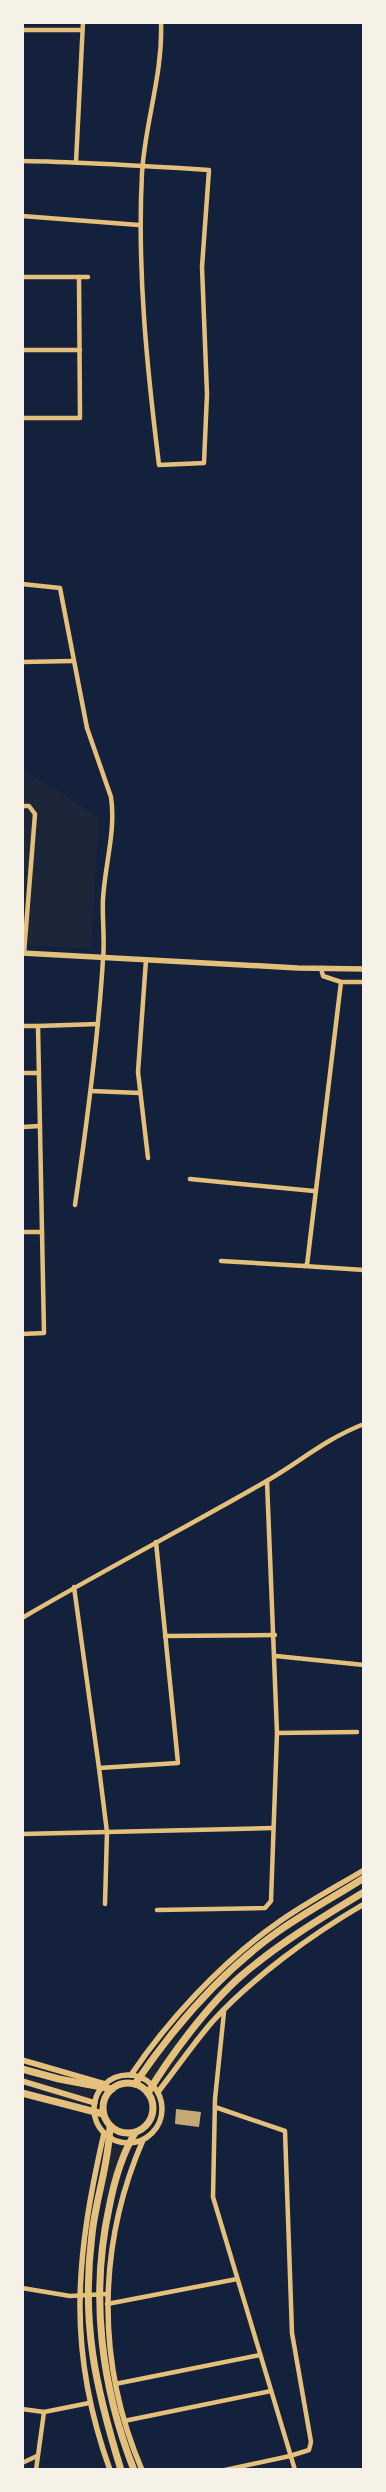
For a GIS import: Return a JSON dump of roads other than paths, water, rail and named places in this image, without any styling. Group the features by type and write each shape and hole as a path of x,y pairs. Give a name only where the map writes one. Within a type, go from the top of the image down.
{"main road":[{"path":"134,2084 175,2030 204,1997 238,1964 275,1934 364,1878"},
{"path":"148,2093 185,2039 240,1977 302,1930 364,1892"},
{"path":"22,2069 59,2079 112,2088 126,2083 134,2084 148,2093 152,2100 152,2116 142,2129 135,2133 119,2132 110,2126 103,2114 105,2097 112,2088"},
{"path":"22,2093 103,2114"},
{"path":"110,2126 108,2157 92,2232 87,2300 88,2330 96,2382 121,2470"},
{"path":"134,2470 120,2428 102,2350 99,2274 103,2233 112,2191 123,2157 135,2133"}],"street":[{"path":"76,162 83,22"},
{"path":"22,162 76,162 142,166 209,170 202,267 207,394 204,462 158,465 150,393 139,225 142,166 162,52 161,22"},
{"path":"22,30 82,30"},
{"path":"22,216 139,225"},
{"path":"22,418 80,418 79,277"},
{"path":"22,278 88,277"},
{"path":"22,350 80,350"},
{"path":"22,584 60,588 87,728 111,797 113,809 103,901 104,957 98,1024 76,1205"},
{"path":"22,662 73,662"},
{"path":"22,806 33,809 35,814 23,953 364,969"},
{"path":"146,960 138,1072 148,1158"},
{"path":"321,968 323,976 341,982 364,982"},
{"path":"304,1266 308,1262 314,1191 341,982"},
{"path":"22,1026 98,1024"},
{"path":"22,1334 44,1333 38,1026"},
{"path":"22,1072 39,1073"},
{"path":"91,1091 140,1093"},
{"path":"22,1127 40,1126"},
{"path":"190,1179 314,1191"},
{"path":"22,1232 42,1232"},
{"path":"221,1260 364,1270"},
{"path":"22,1618 267,1480 336,1435 364,1424"},
{"path":"157,1910 265,1908 270,1901 277,1733 276,1656 267,1480"},
{"path":"99,1768 178,1763 156,1542"},
{"path":"74,1587 107,1832 106,1904"},
{"path":"164,1636 275,1635"},
{"path":"276,1656 364,1665"},
{"path":"277,1733 357,1732"},
{"path":"22,1834 273,1828"},
{"path":"131,2075 182,2011 228,1964 275,1924 364,1870"},
{"path":"158,2092 213,2022 263,1976 335,1921 364,1904"},
{"path":"224,2012 215,2107 213,2197 295,2470"},
{"path":"22,2060 105,2084"},
{"path":"131,2075 147,2080 158,2092 162,2103 160,2119 152,2133 143,2140 122,2143 104,2133 96,2119 95,2103 105,2084 113,2079 131,2075"},
{"path":"22,2080 95,2103"},
{"path":"215,2107 285,2131 292,2333 311,2442 309,2450 225,2470"},
{"path":"104,2133 91,2190 80,2266 78,2315 89,2403 95,2428 110,2470"},
{"path":"142,2470 124,2420 115,2384 108,2339 107,2304 109,2270 121,2201 143,2140"},
{"path":"107,2304 237,2279"},
{"path":"22,2288 79,2296 108,2294"},
{"path":"115,2384 260,2354"},
{"path":"124,2420 270,2391"},
{"path":"22,2409 44,2412 89,2403"},
{"path":"36,2470 44,2412"},
{"path":"22,2463 37,2456"}]}
